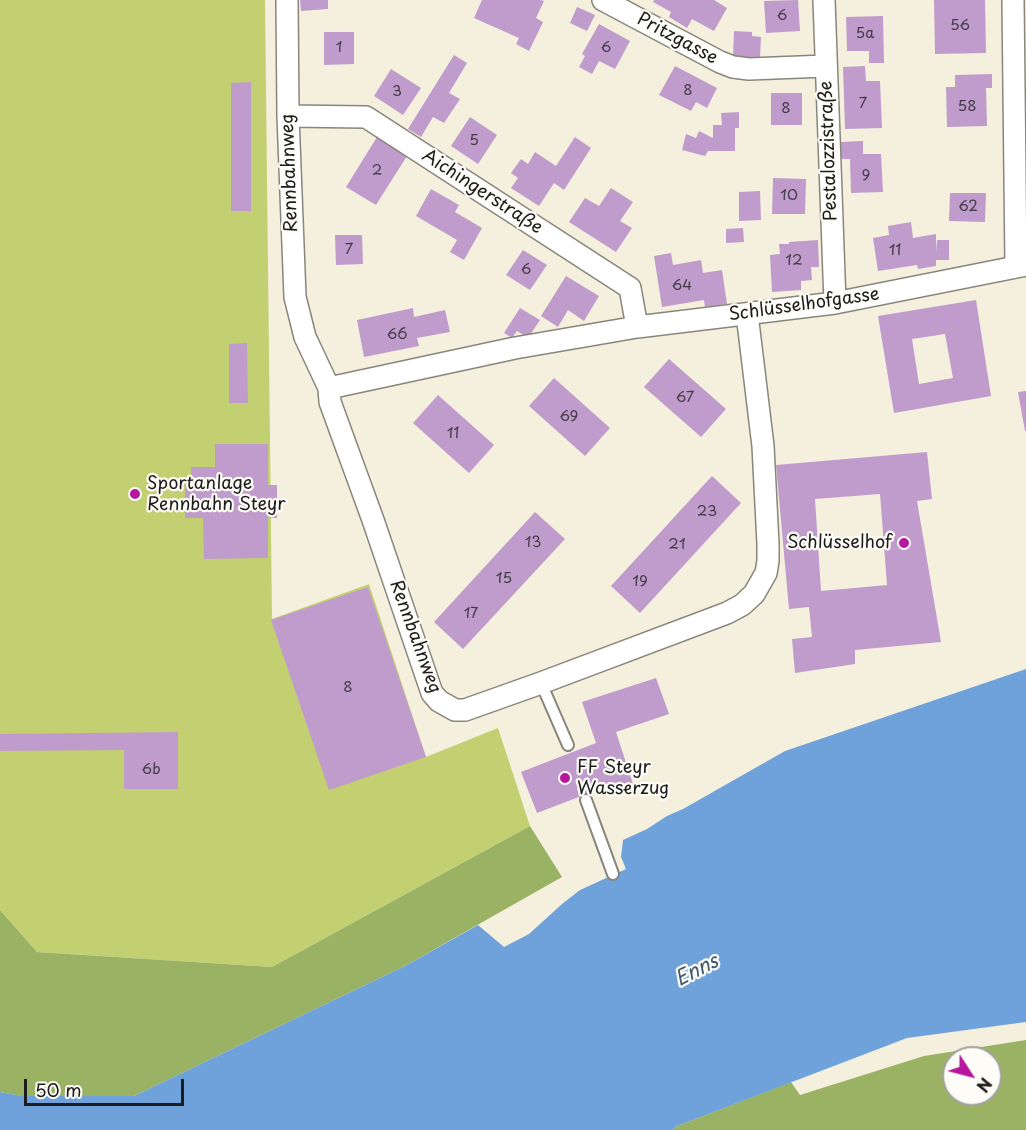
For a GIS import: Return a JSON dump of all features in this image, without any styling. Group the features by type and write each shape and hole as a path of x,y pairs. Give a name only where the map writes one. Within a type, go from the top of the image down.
{"street":[{"name":"Rennbahnweg","path":"287,0 288,116 295,297 304,337 329,388 330,402 432,693 446,706 455,710 465,710 541,683 727,613 742,605 754,594 766,573 768,561 767,505 763,446 747,314"},
{"name":"Pritzgasse","path":"603,0 733,67 749,69 826,66"},
{"name":"Pestalozzistraße","path":"824,0 835,303"},
{"name":"Schlüsselhofgasse","path":"329,388 515,348 637,327 835,303 1021,266 1013,0"},
{"name":"Aichingerstraße","path":"288,116 366,117 630,288 637,327"}],"lane":[{"path":"541,683 568,745"},
{"path":"586,800 613,874"}],"green space":[{"name":"Sportanlage Rennbahn Steyr","path":"0,0 265,0 272,619 369,584 426,757 498,728 530,826 272,967 37,952 0,910"},
{"path":"530,826 562,877 405,966 134,1096 21,1096 0,1092 0,910 37,952 272,967"},
{"path":"1026,1040 1026,1130 672,1130 677,1126 791,1082 800,1095 924,1056 942,1053 942,1106 1002,1106 1002,1046 988,1046"}],"water":[{"name":"Enns","path":"1026,669 1026,1022 907,1038 677,1126 672,1130 0,1130 0,1092 22,1096 134,1096 405,966 478,925 504,947 529,934 580,890 626,869 621,857 623,840 647,829 785,751"}],"building":[{"path":"300,0 328,0 328,9 301,11"},
{"path":"482,0 544,1 536,18 543,22 529,51 516,44 519,38 474,18"},
{"path":"654,0 714,0 727,8 714,31 692,19 687,28 669,17 671,12 653,2"},
{"path":"798,0 800,31 766,33 764,1"},
{"path":"934,0 985,0 986,53 935,54"},
{"path":"577,7 595,15 587,31 570,23"},
{"path":"883,16 884,63 869,63 869,51 847,51 846,17"},
{"path":"599,24 630,41 615,69 599,61 592,74 579,67 585,56 582,54"},
{"path":"734,31 752,32 752,36 761,37 760,58 733,57"},
{"path":"324,32 354,32 354,64 324,65"},
{"path":"454,55 467,63 449,93 460,99 444,123 433,117 421,137 408,129"},
{"path":"675,66 717,88 707,108 696,102 691,111 659,95"},
{"path":"865,66 866,81 880,81 882,128 845,129 843,67"},
{"path":"391,69 421,88 403,115 374,96"},
{"path":"992,74 992,88 986,88 987,126 947,127 946,87 955,87 955,75"},
{"path":"251,82 251,211 231,211 231,83"},
{"path":"771,93 802,93 802,125 771,125"},
{"path":"739,112 739,128 735,128 735,151 708,151 705,156 682,150 686,134 696,138 699,131 713,138 713,125 722,125 721,113"},
{"path":"470,117 497,135 478,164 451,146"},
{"path":"377,137 407,156 376,205 346,187"},
{"path":"575,137 591,148 564,190 554,183 539,206 511,188 518,178 511,173 521,159 528,164 535,152 556,166"},
{"path":"863,141 863,154 881,154 883,192 851,193 850,159 841,159 841,142"},
{"path":"773,178 806,179 805,214 772,214"},
{"path":"611,188 633,202 620,221 632,228 616,252 569,222 585,198 599,206"},
{"path":"431,189 459,205 455,212 482,228 464,260 450,252 457,240 416,216"},
{"path":"760,191 761,220 739,221 739,192"},
{"path":"950,193 986,193 985,222 949,221"},
{"path":"911,222 913,238 936,234 936,252 937,240 949,240 949,260 936,260 936,266 918,269 917,265 878,271 873,238 889,235 888,226"},
{"path":"743,228 744,242 726,243 726,229"},
{"path":"335,235 362,235 363,264 336,265"},
{"path":"818,240 819,267 811,267 812,280 801,281 801,290 772,292 770,255 780,254 779,244"},
{"path":"523,250 547,265 530,290 506,275"},
{"path":"671,253 673,265 701,260 703,273 722,270 727,304 705,307 704,300 662,307 654,256"},
{"path":"566,276 599,296 584,321 568,310 558,327 541,316"},
{"path":"976,300 991,396 894,413 878,316","holes":["945,334 953,378 919,384 912,339"]},
{"path":"413,308 414,317 445,310 450,332 417,338 419,346 364,357 357,320"},
{"path":"520,308 540,320 528,338 517,331 512,338 504,333"},
{"path":"247,343 248,403 229,403 229,344"},
{"path":"669,359 726,409 701,437 644,387"},
{"path":"554,378 610,428 585,456 529,406"},
{"path":"1026,391 1026,431 1025,431 1018,392"},
{"path":"438,395 494,445 469,473 413,423"},
{"path":"215,444 268,444 268,485 277,485 277,518 268,518 268,558 204,559 203,518 185,518 185,484 215,485 215,477 191,478 191,467 215,467"},
{"name":"Schlüsselhof","path":"927,452 932,499 917,501 941,642 855,650 855,664 795,673 792,639 812,637 809,607 789,609 776,465","holes":["880,494 887,585 821,591 815,499"]},
{"path":"712,476 741,503 640,613 611,586"},
{"path":"535,512 565,539 463,649 434,622"},
{"path":"368,587 426,757 329,790 271,620"},
{"path":"656,678 669,714 616,732 633,784 612,791 610,785 537,813 521,772 596,743 582,702"},
{"path":"178,732 178,789 124,789 124,750 0,751 0,734"}],"place":[{"name":"Sportanlage Rennbahn Steyr","path":"135,494"},
{"name":"Schlüsselhof","path":"904,543"},
{"name":"FF Steyr Wasserzug","path":"565,778"}]}
